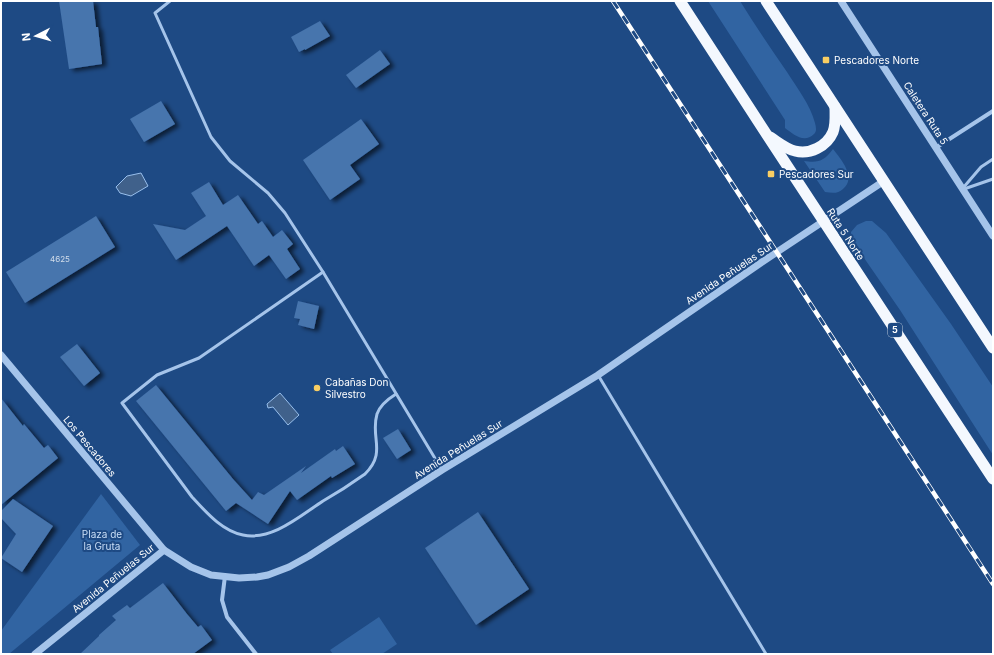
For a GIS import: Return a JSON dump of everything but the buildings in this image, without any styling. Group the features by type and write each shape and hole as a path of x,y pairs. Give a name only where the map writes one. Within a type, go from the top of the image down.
{"highway":[{"name":"Ruta 5 Norte","path":"680,1 766,135 993,479"},
{"path":"766,1 993,348"},
{"path":"766,135 788,149 796,152 811,151 819,148 830,138 835,124 835,107"}],"street":[{"name":"Caletera Ruta 5","path":"841,1 993,236"},
{"path":"937,148 993,111"},
{"name":"Avenida Peñuelas Sur","path":"35,654 164,550 191,567 210,574 239,578 268,575 309,556 442,470 598,375 762,262 884,181"},
{"name":"Los Pescadores","path":"1,355 164,550"},
{"path":"225,576 222,600 227,617 256,654"}],"lane":[{"path":"170,1 155,13 211,137 230,162 277,202 323,272 442,470"},
{"path":"962,189 981,167 993,159"},
{"path":"962,189 993,179"},
{"path":"323,272 200,358 157,375 122,403 192,497 223,526 243,535 252,536 263,535 284,527 370,469 377,449 377,413 386,400 396,394"},
{"path":"598,375 766,654"}],"green space":[{"path":"708,1 740,1 807,103 815,124 816,130 814,134 810,137 803,138 795,135 785,128 785,120"},
{"path":"833,149 846,169 848,180 847,185 841,191 832,193 825,192 804,161 814,162 824,159"},
{"path":"866,221 872,221 886,233 951,324 993,387 993,455 900,310 853,242 851,232 857,225"},
{"name":"Plaza de la Gruta","path":"101,494 140,545 9,654 1,654 1,631"},
{"path":"379,617 397,644 382,654 333,654 330,650"}],"shaded area":[{"path":"141,173 148,186 131,196 120,193 116,187 127,176"},
{"path":"280,393 299,415 288,425 273,407 268,408 267,404"}],"railway":[{"path":"613,1 993,584"}],"place":[{"name":"Pescadores Norte","path":"826,60"},
{"name":"Pescadores Sur","path":"771,174"},
{"name":"Cabañas Don Silvestro","path":"317,388"}]}
